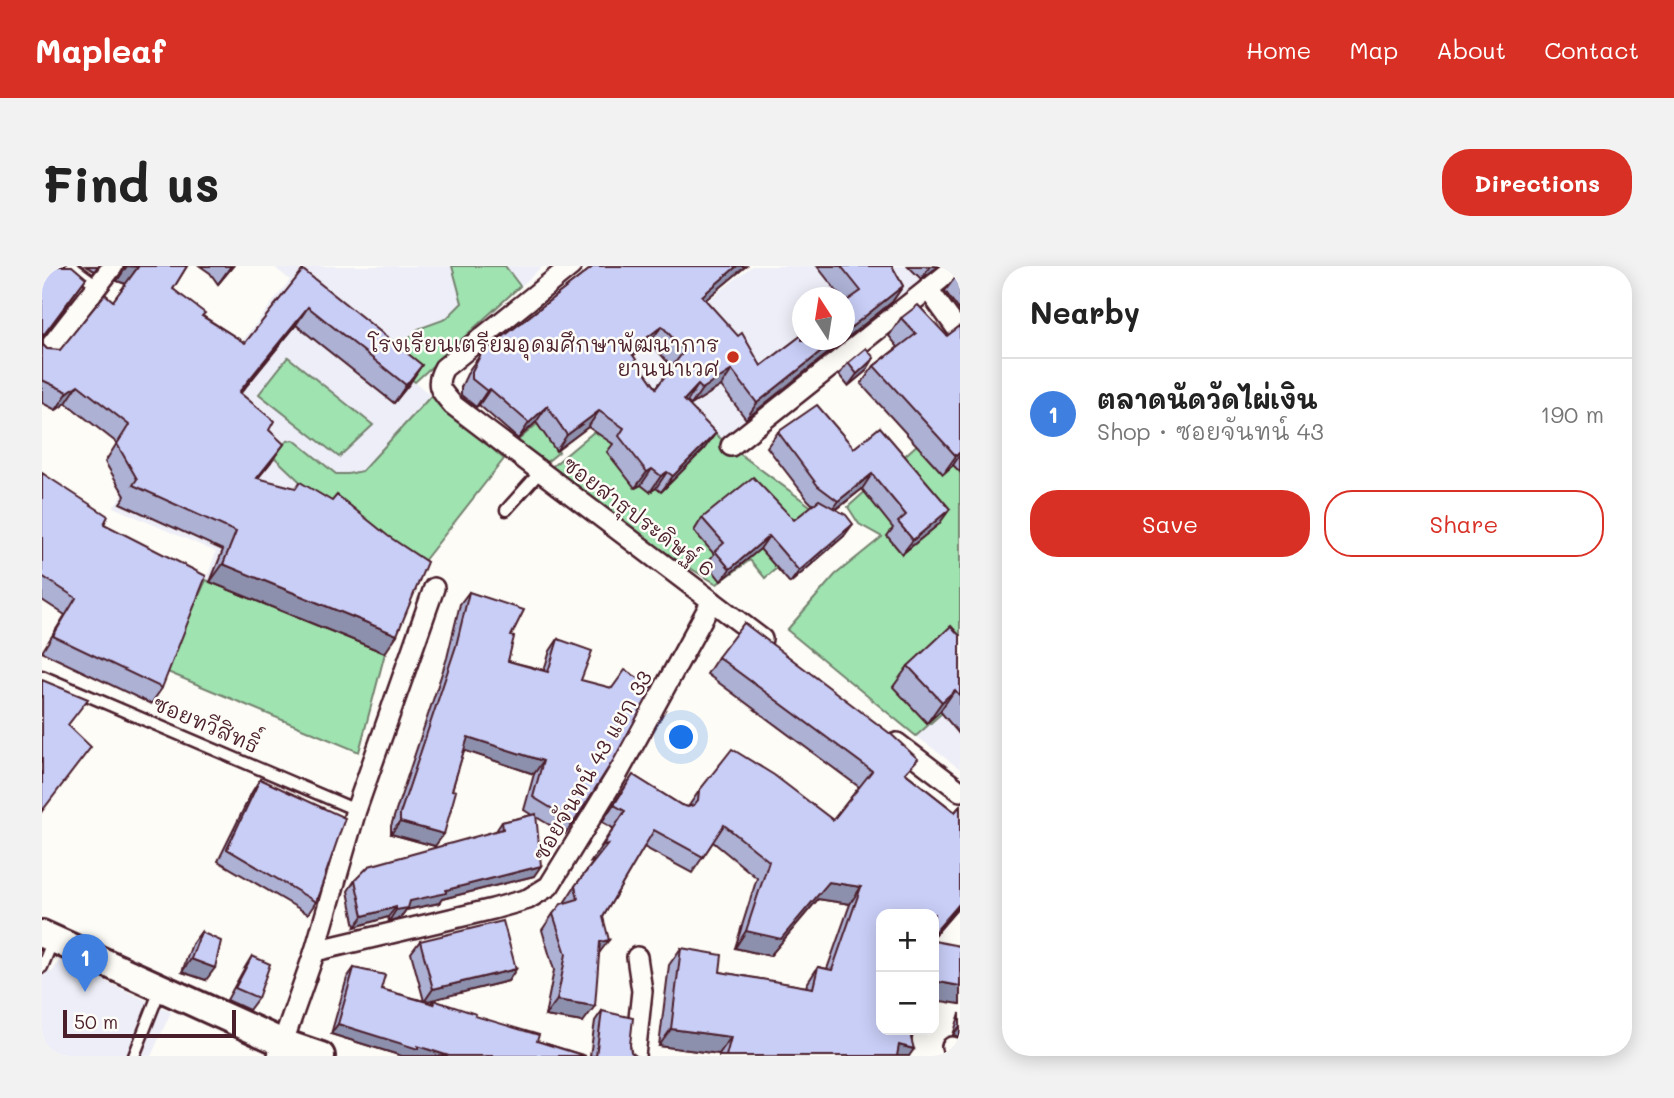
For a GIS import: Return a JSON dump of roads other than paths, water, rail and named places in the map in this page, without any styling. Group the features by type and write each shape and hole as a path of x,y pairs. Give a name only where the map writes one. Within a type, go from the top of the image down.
{"street":[{"path":"42,357 113,266"},
{"name":"ซอยสาธุประดิษฐ์ 6","path":"571,266 444,369 438,379 440,388 453,405 777,651"},
{"path":"731,446 957,266"},
{"path":"928,289 960,333"},
{"path":"280,1049 315,951 356,810 434,589"},
{"name":"ซอยจันทน์ 43 แยก 33","path":"315,951 493,909 528,899 550,886 623,779 712,601"},
{"path":"886,734 960,791"},
{"path":"47,937 280,1049 321,1056"},
{"path":"635,1056 642,990 636,957"}],"lane":[{"path":"71,266 97,285"},
{"path":"506,510 540,472"},
{"name":"ซอยทวีสิทธิ์","path":"42,676 356,810"},
{"path":"42,967 47,937"},
{"path":"134,1056 160,989"}],"place":[{"name":"โรงเรียนเตรียมอุดมศึกษาพัฒนาการ ยานนาเวศ","path":"733,357"},
{"name":"ตลาดนัดวัดไผ่เงิน","path":"85,992"}]}
